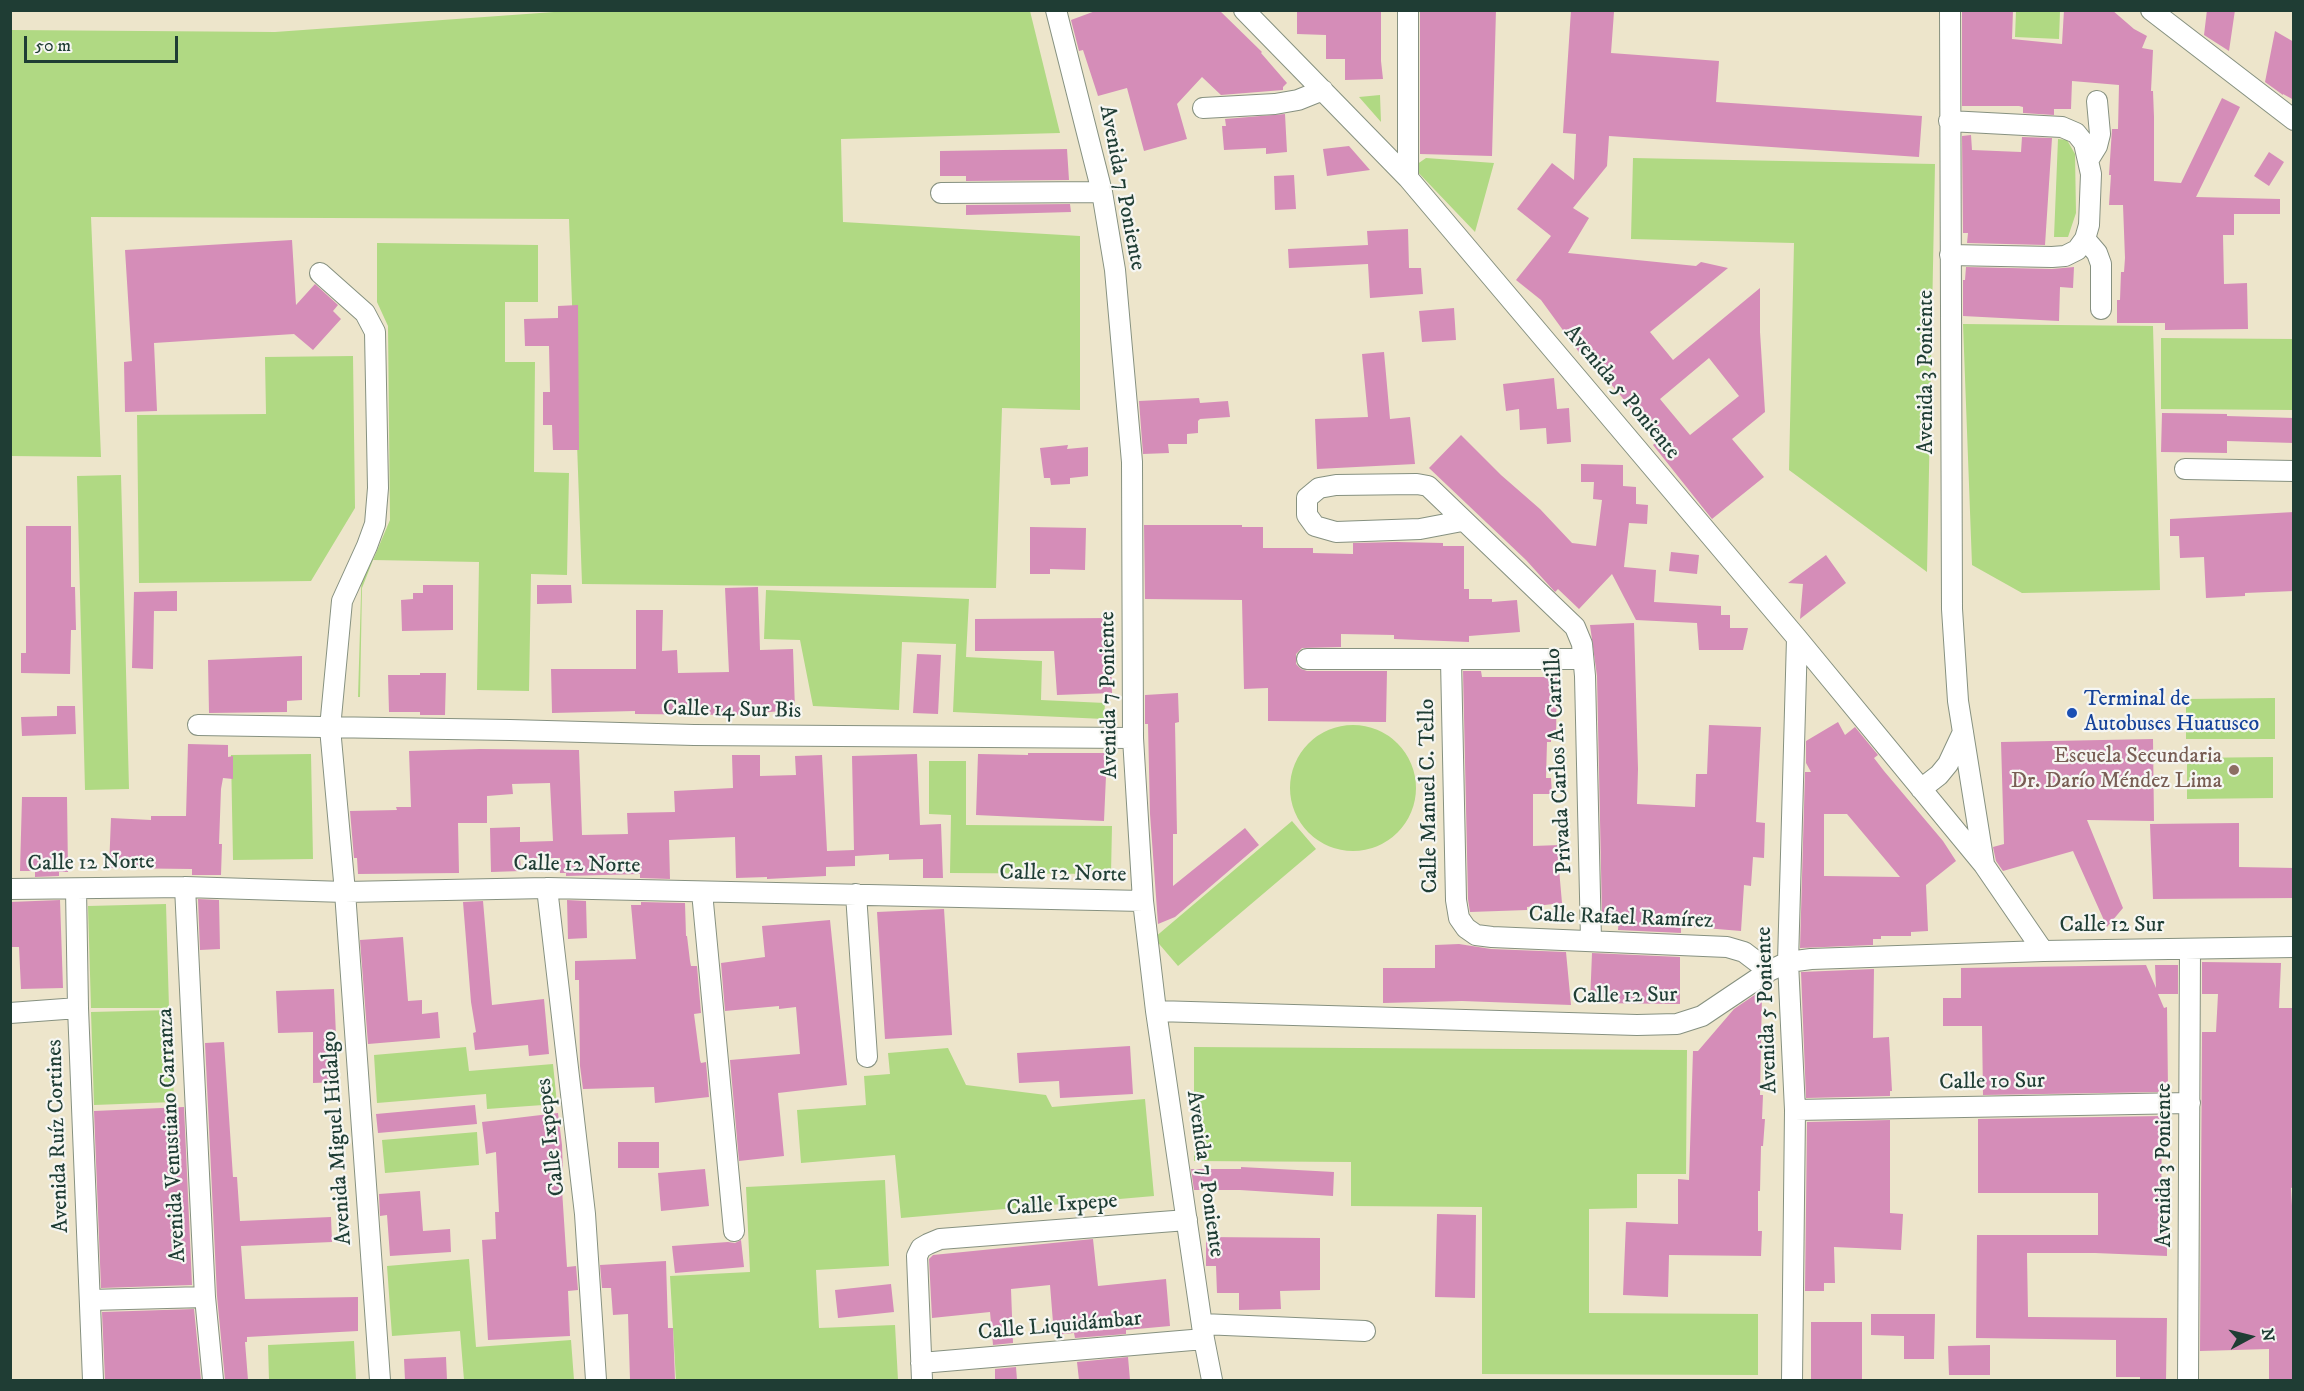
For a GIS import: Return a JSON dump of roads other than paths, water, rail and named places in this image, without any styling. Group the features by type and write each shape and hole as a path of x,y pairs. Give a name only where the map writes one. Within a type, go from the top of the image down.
{"street":[{"name":"Avenida 7 Poniente","path":"1056,10 1102,192 1115,270 1132,462 1133,738 1143,901 1156,1011 1212,1380"},
{"name":"Avenida 5 Poniente","path":"1244,10 1408,178 1797,638 1984,866 2043,951"},
{"path":"1408,10 1408,178"},
{"name":"Avenida 3 Poniente","path":"1950,10 1954,663 1984,866"},
{"path":"2151,10 2294,120"},
{"path":"1203,108 1275,105 1298,100 1323,90"},
{"path":"2089,159 2097,146 2100,134 2097,100"},
{"path":"1949,121 2062,128 2076,133 2084,144 2091,174 2089,225 2085,239 2077,250 2065,256 2052,258 1950,255"},
{"path":"941,193 1102,192"},
{"path":"2085,239 2097,253 2101,264 2101,309"},
{"name":"Avenida Miguel Hidalgo","path":"320,273 365,313 375,332 378,488 375,524 342,601 330,728 345,892 380,1380"},
{"path":"2185,469 2294,471"},
{"name":"Privada Carlos A. Carrillo","path":"1462,521 1420,529 1336,532 1315,526 1307,515 1307,498 1319,488 1336,485 1417,484 1428,486 1575,627 1582,644 1583,659 1591,940"},
{"name":"Avenida 5 Poniente","path":"1792,1380 1796,1110 1788,963 1797,638"},
{"path":"1307,659 1583,659"},
{"name":"Calle Manuel C. Tello","path":"1451,660 1456,900 1459,918 1466,928"},
{"name":"Calle 14 Sur Bis","path":"198,725 694,735 1133,738"},
{"path":"1920,789 1939,775 1948,764 1963,732"},
{"name":"Calle 12 Norte","path":"10,889 185,887 345,892 548,888 1143,901"},
{"name":"Avenida Venustiano Carranza","path":"185,887 205,1297 213,1380"},
{"name":"Calle Ixpepes","path":"548,888 585,1214 596,1380"},
{"name":"Avenida Ruíz Cortines","path":"76,889 78,1008 93,1380"},
{"path":"702,892 734,1231"},
{"path":"856,894 867,1057"},
{"name":"Calle Rafael Ramírez","path":"1466,928 1476,935 1492,937 1727,947 1744,952 1769,971"},
{"name":"Calle 12 Sur","path":"1156,1011 1677,1024 1702,1016 1769,971 1788,963 1811,959 2043,951 2294,947"},
{"name":"Avenida 3 Poniente","path":"2188,1380 2190,950"},
{"path":"10,1013 78,1008"},
{"name":"Calle 10 Sur","path":"1796,1110 2190,1103"},
{"name":"Calle Ixpepe","path":"922,1372 917,1256 921,1248 940,1239 1187,1220"},
{"path":"90,1300 205,1297"},
{"name":"Calle Liquidámbar","path":"922,1372 1203,1332 1365,1330"}],"place":[{"name":"Terminal de Autobuses Huatusco","path":"2072,713"},
{"name":"Escuela Secundaria Dr. Darío Méndez Lima","path":"2234,770"}]}
